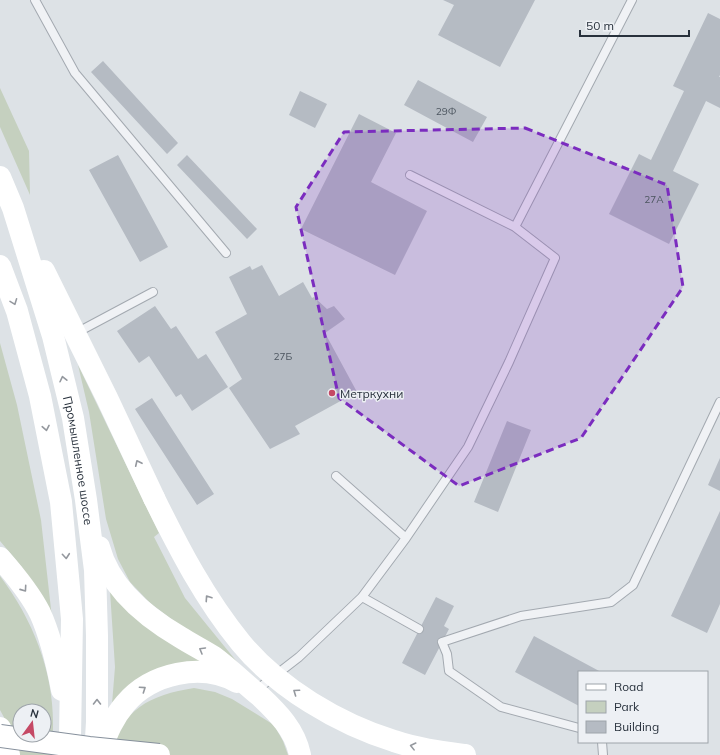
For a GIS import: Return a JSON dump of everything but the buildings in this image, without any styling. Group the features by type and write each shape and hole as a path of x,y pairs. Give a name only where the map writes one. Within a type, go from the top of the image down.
{"main road":[{"name":"Промышленное шоссе","path":"0,177 13,208 53,336 72,418 86,500 95,570 97,636 97,722 95,755"},
{"path":"13,208 174,538 200,586 241,643 264,668 317,707 343,721 369,733 396,742 420,748 465,755"},
{"name":"Промышленное шоссе","path":"0,266 17,311 40,396 61,502 72,619 69,746"},
{"path":"86,500 103,561 115,582 131,601 149,617 213,656 236,674 281,717 292,731 300,755"},
{"path":"0,558 25,589 39,613 51,642 64,695 69,746"},
{"path":"100,755 106,734 126,703 140,690 156,681 173,675 193,672 214,674 234,680 255,692"},
{"path":"0,728 5,737 9,755"},
{"path":"0,736 89,748 159,755"}],"lane":[{"path":"35,0 75,73 226,254"},
{"path":"515,227 632,0"},
{"path":"255,692 299,657 362,597 406,538 468,447 509,362 554,258 515,227 410,176"},
{"path":"75,333 153,292"},
{"path":"578,728 501,707 449,671 447,654 442,642 521,616 611,602 633,585 720,402"},
{"path":"336,476 406,538"},
{"path":"362,597 419,629"},
{"path":"602,743 603,755"}],"highlighted area":[{"path":"525,128 667,185 683,287 581,438 459,486 339,398 296,207 344,132"}],"green space":[{"path":"0,88 29,151 30,195 0,127"},
{"path":"0,343 17,405 41,520 52,618 21,566 0,541"},
{"path":"78,365 159,533 154,537 185,598 242,668 150,603 130,582 118,559 106,519 89,412"},
{"path":"0,576 12,593 32,629 45,667 50,686 52,703 12,703 12,741 6,721 0,710"},
{"path":"110,591 217,668 112,704 115,667"},
{"path":"194,688 215,692 232,699 274,725 283,741 288,755 111,755 122,726 130,715 151,700 178,691"},
{"path":"52,707 53,731 52,743"},
{"path":"12,743 52,743 51,755 16,755"}],"place":[{"name":"Метркухни","path":"332,393"}]}
